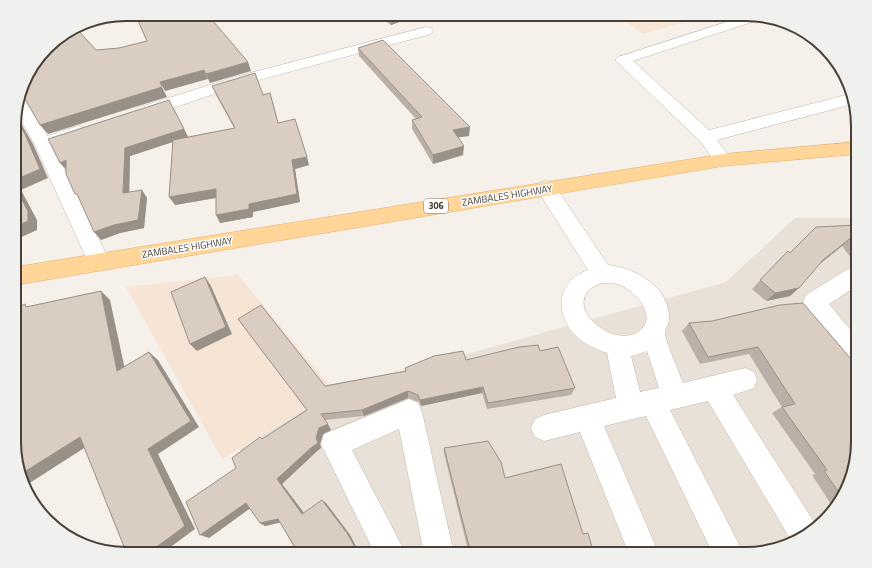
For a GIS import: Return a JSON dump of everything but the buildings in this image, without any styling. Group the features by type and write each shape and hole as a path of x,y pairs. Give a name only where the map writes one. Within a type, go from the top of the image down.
{"main road":[{"name":"ZAMBALES HIGHWAY","path":"21,275 723,160 851,149"}],"street":[{"path":"723,160 706,138 623,60 742,21"},
{"path":"126,117 241,80 426,31"},
{"path":"706,138 847,100"},
{"path":"23,108 43,143 99,262"},
{"path":"43,143 96,126"},
{"path":"546,188 602,274"},
{"path":"602,274 624,278 637,284 648,293 655,305 658,317 656,329 653,333 649,338 638,344 623,347 608,344 594,338 583,329 576,318 572,306 573,296 578,287 586,280 602,274"},
{"path":"851,278 814,302 851,349"},
{"path":"652,402 653,333"},
{"path":"617,346 652,402 725,547"},
{"path":"544,428 745,380"},
{"path":"714,388 802,531"},
{"path":"387,547 334,444 409,412 438,547"},
{"path":"587,418 641,547"}],"shaded area":[{"path":"625,21 687,21 643,34"},
{"path":"795,218 851,218 851,449 849,462 840,488 825,511 804,529 786,539 753,547 293,547 240,449 334,391 726,282"},
{"path":"238,275 334,391 222,459 126,287"}]}
